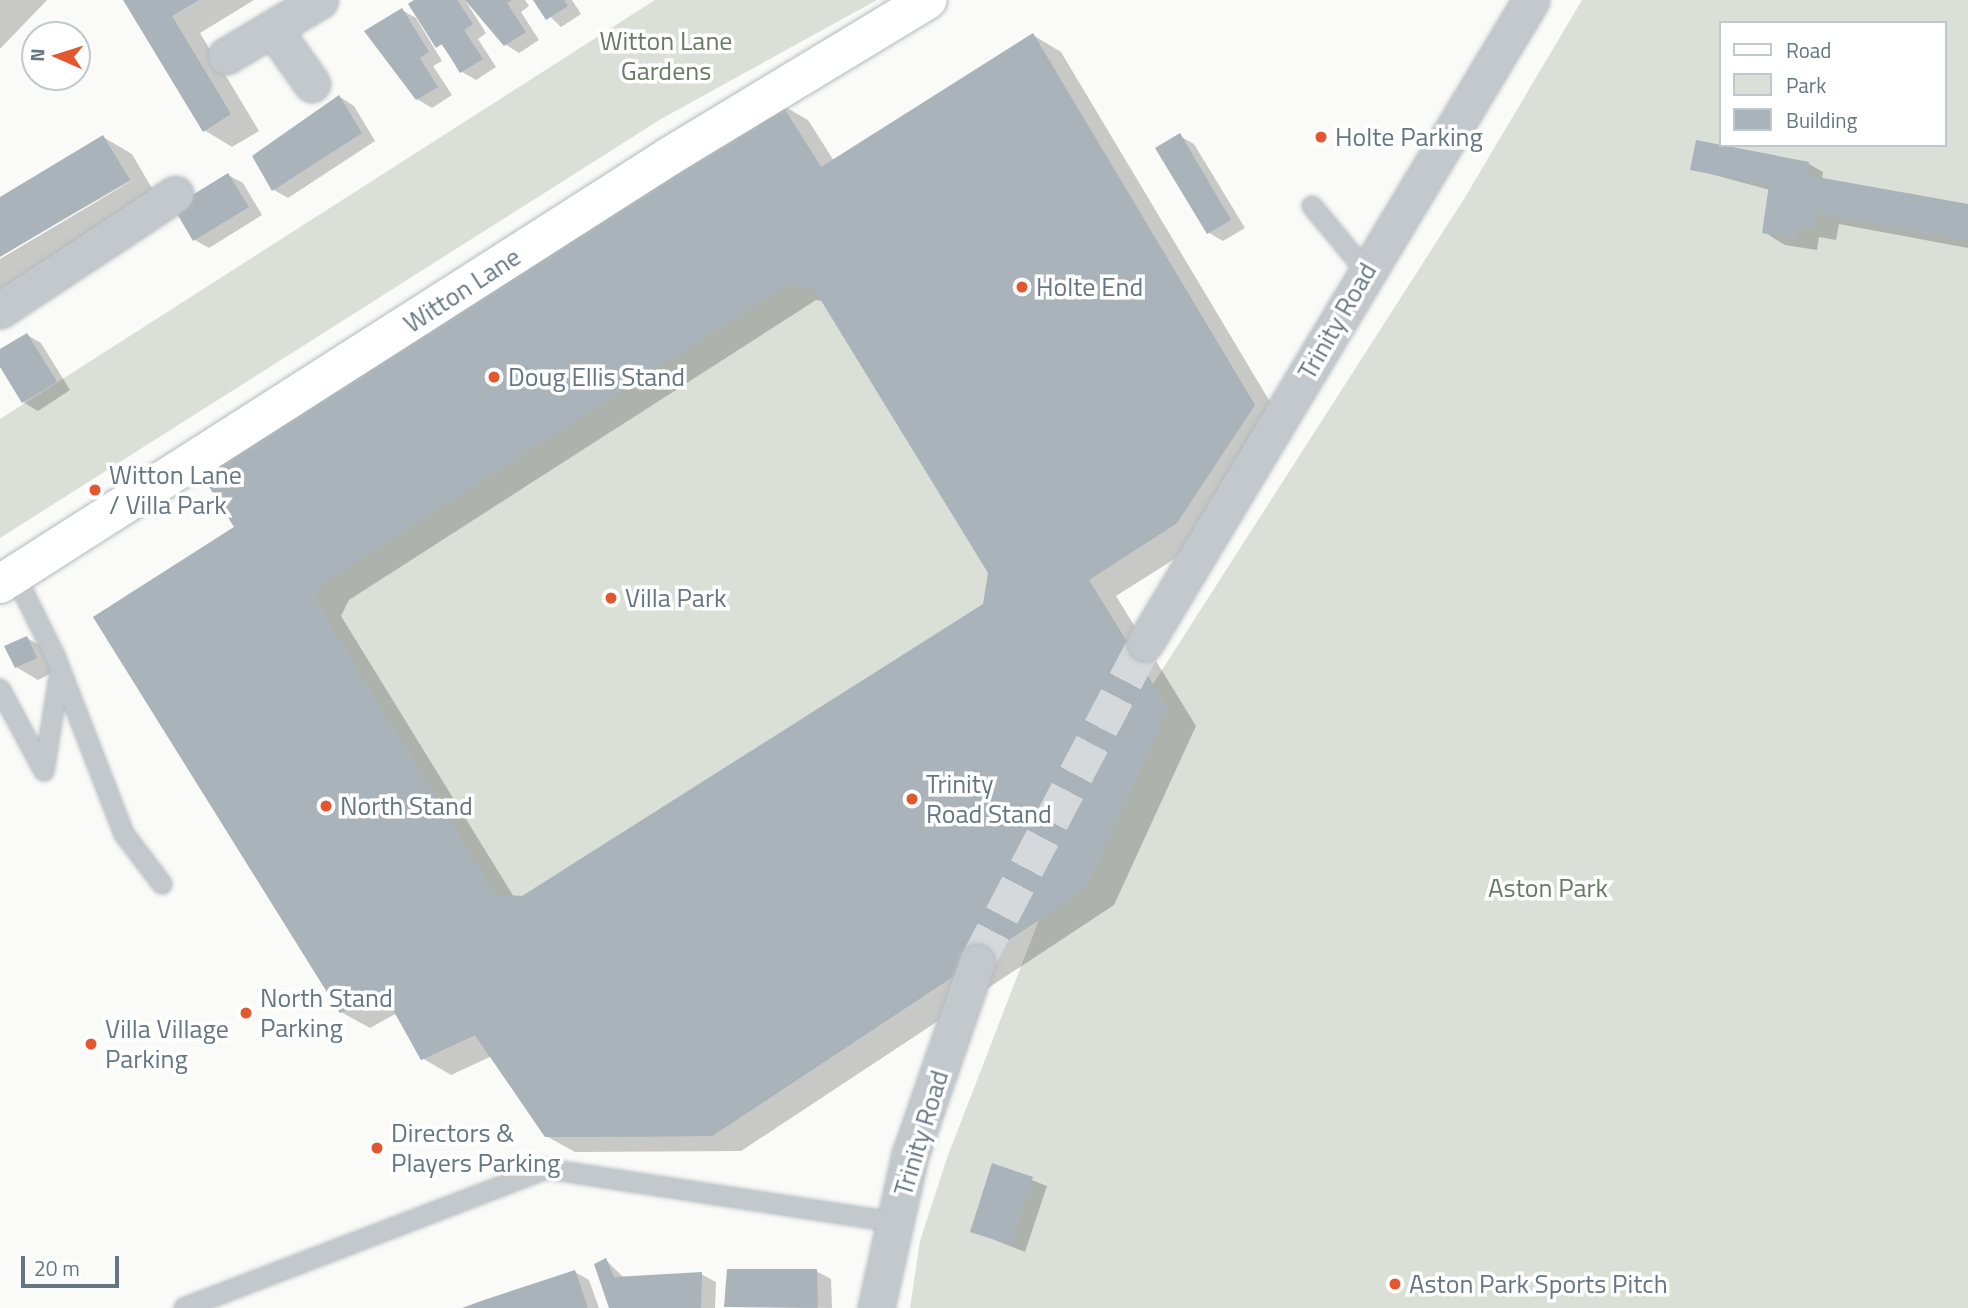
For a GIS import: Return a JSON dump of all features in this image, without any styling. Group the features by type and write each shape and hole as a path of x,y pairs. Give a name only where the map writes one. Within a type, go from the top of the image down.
{"main road":[{"name":"Witton Lane","path":"8,580 670,156 928,0"}],"street":[{"path":"226,56 320,0"},
{"name":"Trinity Road","path":"1145,643 1531,0"},
{"path":"273,29 312,84"},
{"path":"0,310 175,194"},
{"name":"Trinity Road","path":"876,1308 910,1155 977,962"}],"lane":[{"path":"1312,206 1367,271"},
{"path":"8,580 58,662 124,834 162,884"},
{"path":"0,689 44,771 58,662"},
{"path":"184,1308 547,1170 895,1222"}],"green space":[{"name":"Witton Lane Gardens","path":"655,0 877,0 661,119 0,538 0,419"},
{"name":"Aston Park","path":"1582,0 1968,0 1968,1308 910,1308 920,1241 947,1158 1039,920 712,1136 545,1137 475,1035 421,1060 382,990 340,1013 93,617 234,527 198,469 780,102 821,167 1177,523 1089,580 1153,684 1464,199"}],"building":[{"path":"123,0 199,0 172,16 231,114 203,132"},
{"path":"414,0 457,0 473,24 464,30 483,59 460,73 442,44 436,48 408,4"},
{"path":"465,0 512,0 507,3 526,32 504,46"},
{"path":"533,0 564,0 568,6 546,20"},
{"path":"402,8 429,52 420,58 438,87 416,100 364,31"},
{"name":"Villa Park","path":"1033,33 1255,405 1177,523 1088,580 1168,709 1085,889 712,1136 545,1137 475,1035 421,1060 382,990 340,1013 93,617 234,527 198,469 780,102 821,167","holes":["787,285 814,289 988,573 983,604 522,896 495,894 314,599 321,584"]},
{"path":"339,95 362,133 272,191 252,156"},
{"path":"1180,133 1231,220 1207,234 1155,148"},
{"path":"103,135 130,180 0,257 0,197"},
{"path":"1696,140 1720,145 1720,147 1809,162 1806,175 1968,204 1968,241 1818,213 1815,229 1798,225 1795,239 1762,233 1769,185 1690,170"},
{"path":"228,173 249,207 193,241 173,207"},
{"path":"27,333 57,382 22,403 0,367 0,349"},
{"path":"27,636 37,658 15,668 4,646"},
{"path":"992,1163 1033,1177 1011,1245 970,1232"},
{"path":"606,1258 614,1277 702,1272 701,1308 609,1308 594,1264"},
{"path":"727,1269 817,1269 818,1308 724,1307"},
{"path":"575,1270 588,1308 462,1308 481,1301"}],"tunnel":[{"path":"977,962 1145,643"}],"place":[{"name":"Holte Parking","path":"1321,137"},
{"name":"Holte End","path":"1022,287"},
{"name":"Doug Ellis Stand","path":"494,377"},
{"name":"Witton Lane / Villa Park","path":"95,490"},
{"name":"Villa Park","path":"611,598"},
{"name":"Trinity Road Stand","path":"912,799"},
{"name":"North Stand","path":"326,806"},
{"name":"North Stand Parking","path":"246,1013"},
{"name":"Villa Village Parking","path":"91,1044"},
{"name":"Directors & Players Parking","path":"377,1148"},
{"name":"Aston Park Sports Pitch","path":"1395,1284"}]}
